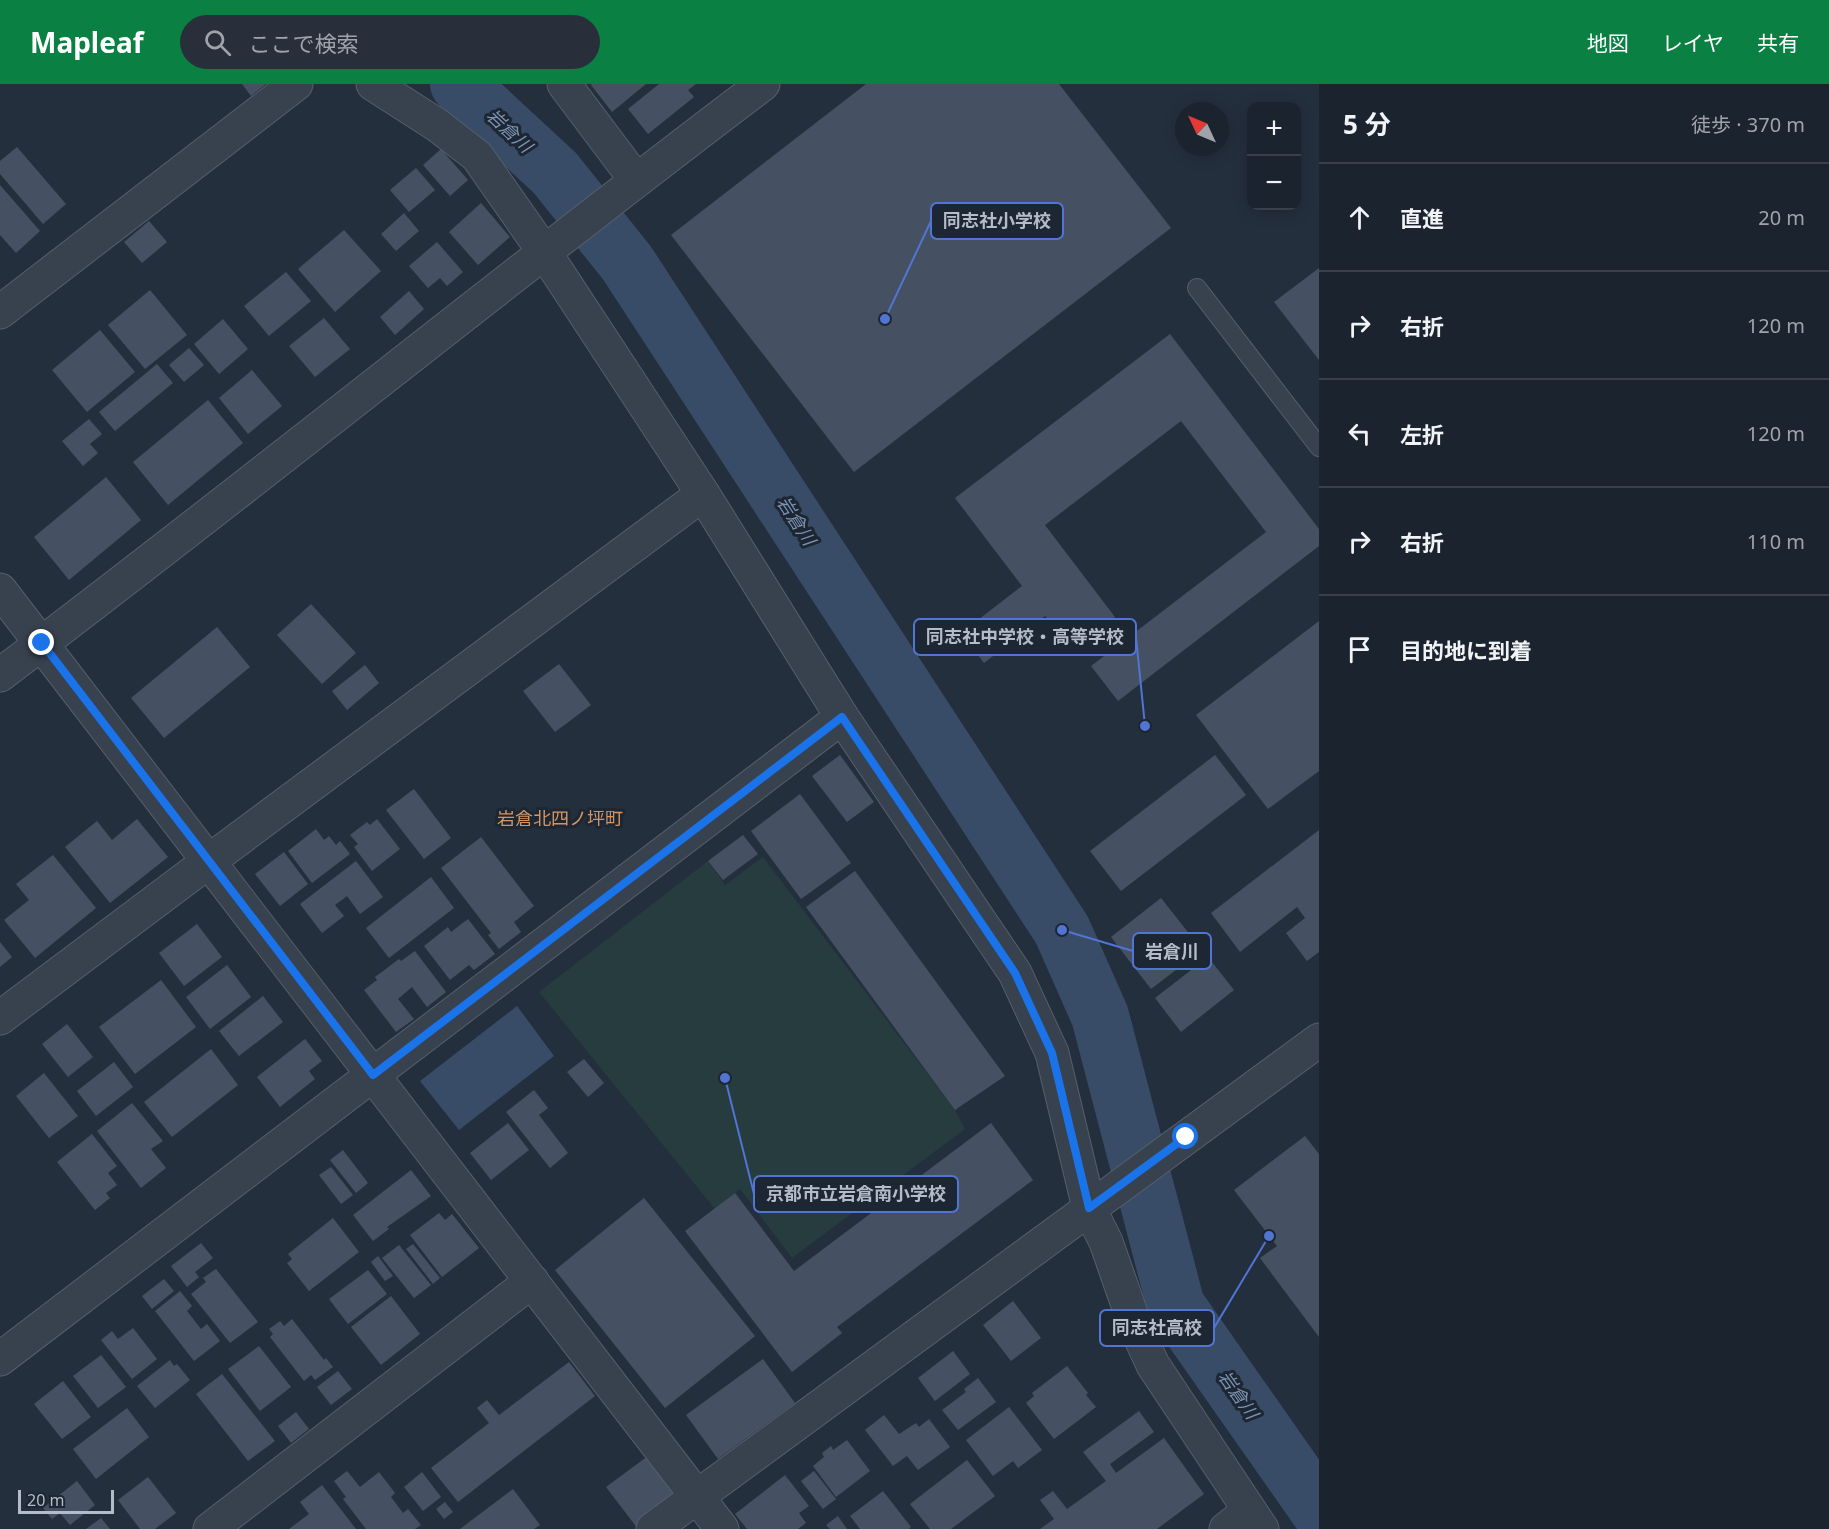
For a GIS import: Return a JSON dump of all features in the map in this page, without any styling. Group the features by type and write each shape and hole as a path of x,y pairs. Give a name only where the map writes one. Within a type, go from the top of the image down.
{"street":[{"path":"0,312 296,84"},
{"path":"373,84 437,125 477,156 545,253 702,494 842,717 1015,973 1052,1053 1089,1208 1106,1242 1136,1328 1153,1365 1246,1523"},
{"path":"564,84 636,180"},
{"path":"0,675 636,180 763,84"},
{"path":"0,1018 702,494"},
{"path":"0,590 722,1529"},
{"path":"0,1359 842,717"},
{"path":"653,1529 1319,1040"},
{"path":"210,1529 532,1281"}],"lane":[{"path":"1197,288 1319,447"}],"green space":[{"path":"763,857 955,1110 965,1129 792,1258 740,1189 715,1209 539,992 708,861 725,885"}],"water":[{"path":"517,1006 554,1056 459,1130 420,1081"}],"building":[{"path":"242,84 266,84 251,96"},
{"path":"592,84 646,84 612,112"},
{"path":"659,84 696,84 688,90 694,97 648,134 628,109"},
{"path":"866,84 1059,84 1171,228 854,472 671,235"},
{"path":"17,147 66,204 43,224 0,174 0,161"},
{"path":"441,149 468,180 450,196 423,165"},
{"path":"416,168 435,190 409,212 390,190"},
{"path":"0,185 40,231 16,253 0,235"},
{"path":"481,203 510,237 478,265 449,232"},
{"path":"404,213 419,231 396,251 381,234"},
{"path":"149,221 167,242 142,263 124,242"},
{"path":"344,230 381,271 335,312 298,269"},
{"path":"437,242 463,272 447,286 440,278 428,288 409,266"},
{"path":"1319,268 1319,360 1274,302"},
{"path":"286,272 311,301 269,336 244,306"},
{"path":"150,290 187,335 145,369 108,325"},
{"path":"409,291 424,309 395,335 380,317"},
{"path":"324,318 350,349 315,377 289,346"},
{"path":"223,319 248,349 219,374 194,344"},
{"path":"100,330 135,372 87,412 52,370"},
{"path":"1170,334 1319,529 1319,546 1118,701 1091,666 1266,532 1181,421 1045,525 1115,617 1072,651 1045,616 984,663 961,633 1022,586 955,498"},
{"path":"189,348 204,365 184,382 169,365"},
{"path":"157,364 173,383 115,431 99,412"},
{"path":"252,370 282,406 248,434 219,398"},
{"path":"208,400 243,443 168,505 133,462"},
{"path":"89,419 102,434 90,444 98,453 83,466 62,441"},
{"path":"106,477 141,520 69,580 34,537"},
{"path":"311,604 356,653 322,684 277,635"},
{"path":"1319,621 1319,771 1268,809 1196,715"},
{"path":"217,627 250,667 164,738 131,698"},
{"path":"559,664 591,705 555,732 523,691"},
{"path":"365,665 379,683 347,710 332,691"},
{"path":"840,755 874,802 847,822 812,776"},
{"path":"1215,755 1246,795 1121,891 1090,851"},
{"path":"414,789 451,838 424,859 386,810"},
{"path":"800,794 851,863 801,899 751,831"},
{"path":"137,819 168,857 110,903 65,847 97,821 112,840"},
{"path":"377,819 400,849 372,871 354,847 358,844 350,835 367,822 370,825"},
{"path":"316,829 324,840 329,836 336,845 340,841 350,854 312,883 288,851"},
{"path":"1319,830 1319,952 1307,961 1286,933 1305,918 1297,907 1240,952 1211,913"},
{"path":"743,835 758,854 723,880 708,861"},
{"path":"481,837 534,906 514,922 521,932 499,949 488,935 491,933 441,868"},
{"path":"284,852 308,884 280,906 255,874"},
{"path":"53,855 96,908 35,958 4,920 29,900 16,884"},
{"path":"356,861 383,897 360,914 347,896 335,905 344,916 322,933 300,904"},
{"path":"855,871 1005,1076 955,1110 806,907"},
{"path":"431,877 454,908 389,958 366,928"},
{"path":"1161,898 1202,950 1151,989 1111,937"},
{"path":"468,919 495,954 474,970 469,965 450,980 424,946 448,927 451,932"},
{"path":"197,924 222,957 184,986 159,953"},
{"path":"0,942 12,957 0,967"},
{"path":"415,951 446,992 427,1007 412,987 398,999 414,1019 396,1032 364,990 377,980 375,977 399,959 401,961"},
{"path":"1208,957 1234,990 1181,1032 1155,998"},
{"path":"227,965 251,997 210,1029 186,997"},
{"path":"161,980 196,1027 135,1074 99,1027"},
{"path":"263,996 283,1022 239,1056 219,1031"},
{"path":"67,1024 93,1057 68,1077 42,1044"},
{"path":"305,1039 322,1061 309,1071 315,1079 280,1107 257,1077"},
{"path":"211,1049 238,1085 172,1137 144,1102"},
{"path":"584,1059 604,1083 588,1097 567,1072"},
{"path":"114,1062 133,1087 96,1116 77,1091"},
{"path":"44,1073 78,1116 49,1138 16,1096"},
{"path":"534,1090 548,1108 539,1115 568,1153 550,1168 506,1112"},
{"path":"132,1103 163,1141 151,1149 166,1168 141,1188 97,1131"},
{"path":"508,1123 529,1150 491,1180 470,1153"},
{"path":"991,1123 1033,1180 837,1327 842,1333 792,1372 685,1231 735,1193 794,1271"},
{"path":"92,1134 117,1166 108,1173 117,1185 106,1193 110,1198 95,1210 57,1162"},
{"path":"1305,1136 1319,1154 1319,1337 1260,1258 1277,1246 1234,1190"},
{"path":"343,1150 368,1183 356,1193 330,1160"},
{"path":"331,1167 353,1195 341,1204 319,1175"},
{"path":"411,1170 431,1196 387,1227 389,1229 373,1241 353,1215"},
{"path":"644,1198 755,1336 665,1408 555,1270"},
{"path":"439,1213 445,1220 452,1214 479,1248 442,1277 410,1235"},
{"path":"333,1218 359,1252 309,1291 287,1263 292,1259 288,1254"},
{"path":"201,1243 213,1258 195,1272 199,1277 187,1287 171,1266"},
{"path":"413,1244 440,1278 433,1284 406,1249"},
{"path":"399,1245 431,1285 414,1298 382,1258"},
{"path":"378,1256 393,1276 385,1281 371,1262"},
{"path":"216,1269 258,1322 230,1343 191,1294 206,1282 203,1278"},
{"path":"368,1270 387,1294 348,1324 329,1299"},
{"path":"164,1279 174,1291 152,1309 142,1296"},
{"path":"180,1291 192,1306 187,1311 201,1329 207,1324 220,1341 194,1361 155,1311"},
{"path":"391,1296 420,1334 381,1365 351,1327"},
{"path":"1013,1301 1041,1338 1011,1361 983,1325"},
{"path":"292,1319 324,1360 326,1358 333,1367 315,1380 311,1375 304,1381 270,1337 273,1334 269,1329 280,1321 284,1326"},
{"path":"133,1328 157,1359 132,1379 101,1340 112,1331 118,1339"},
{"path":"259,1346 291,1387 260,1411 228,1369"},
{"path":"953,1351 970,1374 935,1401 918,1378"},
{"path":"101,1355 126,1387 98,1408 73,1376"},
{"path":"763,1359 795,1403 718,1459 686,1415"},
{"path":"170,1360 174,1366 177,1364 190,1380 155,1408 137,1386"},
{"path":"569,1362 595,1396 458,1502 431,1468 489,1423 477,1408 487,1400 499,1415"},
{"path":"1067,1366 1096,1407 1054,1439 1026,1403 1034,1396 1032,1393"},
{"path":"338,1371 352,1389 331,1405 317,1387"},
{"path":"222,1374 275,1441 248,1461 196,1394"},
{"path":"978,1378 996,1402 958,1430 942,1410 966,1392 964,1389"},
{"path":"63,1381 91,1417 62,1439 34,1404"},
{"path":"1009,1407 1042,1450 1018,1468 1013,1461 993,1476 966,1440"},
{"path":"127,1408 149,1437 96,1479 73,1449"},
{"path":"1139,1411 1154,1432 1110,1464 1116,1473 1164,1438 1204,1494 1157,1529 1040,1529 1054,1519 1040,1500 1053,1491 1067,1509 1106,1481 1083,1452"},
{"path":"296,1412 309,1429 291,1443 278,1426"},
{"path":"884,1415 899,1434 916,1423 919,1427 929,1419 950,1447 918,1470 907,1456 893,1466 865,1430"},
{"path":"847,1440 870,1471 836,1497 813,1466 824,1457 822,1453 831,1446 833,1450"},
{"path":"652,1453 678,1499 638,1529 606,1487"},
{"path":"967,1460 995,1496 951,1529 930,1529 910,1504"},
{"path":"347,1471 360,1487 379,1472 395,1493 391,1497 403,1513 408,1509 421,1525 415,1529 366,1529 343,1499 346,1497 334,1481"},
{"path":"814,1471 836,1499 823,1509 801,1481"},
{"path":"422,1472 441,1497 423,1511 404,1487"},
{"path":"785,1475 809,1506 799,1513 806,1523 798,1529 747,1529 735,1514"},
{"path":"148,1477 176,1513 155,1529 140,1529 118,1500"},
{"path":"77,1481 95,1505 70,1525 60,1513 52,1519 43,1508"},
{"path":"322,1485 356,1529 289,1529 309,1514 300,1502"},
{"path":"513,1489 540,1525 534,1529 460,1529"},
{"path":"883,1491 911,1527 909,1529 860,1529 850,1516"},
{"path":"445,1502 453,1512 444,1519 436,1509"},
{"path":"838,1516 847,1529 830,1529 826,1525"},
{"path":"101,1518 110,1529 86,1529"}],"waterway":[{"name":"岩倉川","path":"459,84 555,173 627,263 1062,930 1100,1016 1176,1306 1319,1510"}],"place":[{"name":"同志社小学校","path":"885,319"},
{"name":"同志社中学校・高等学校","path":"1145,726"},
{"name":"岩倉川","path":"1062,930"},
{"name":"京都市立岩倉南小学校","path":"725,1078"},
{"name":"同志社高校","path":"1269,1236"}],"district":[{"name":"岩倉北四ノ坪町","path":"560,819"}],"route":[{"path":"42,643 373,1075 842,717 1015,973 1052,1053 1089,1208 1186,1137"}]}
